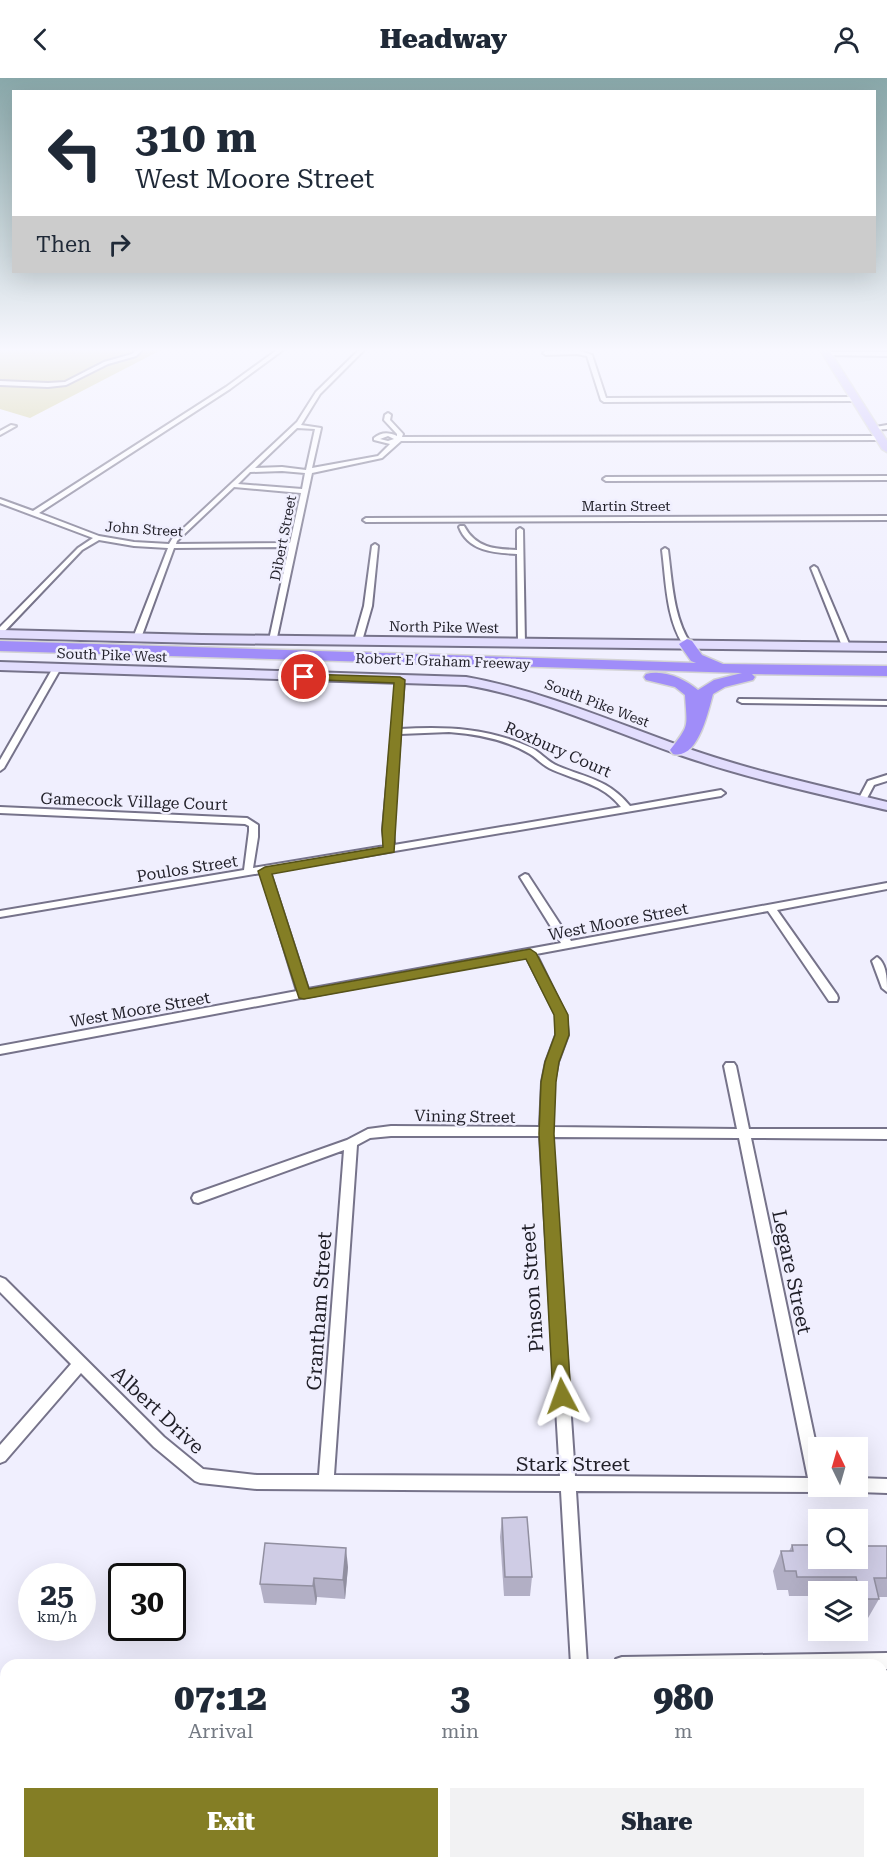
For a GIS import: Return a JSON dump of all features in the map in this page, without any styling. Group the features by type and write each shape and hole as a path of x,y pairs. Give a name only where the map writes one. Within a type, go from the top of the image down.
{"highway":[{"name":"Robert E Graham Freeway","path":"0,645 631,670"},
{"path":"631,670 675,665 685,660 689,649 706,663 768,672"},
{"name":"Robert E Graham Freeway","path":"0,655 887,676"},
{"path":"631,670 680,683 693,694 695,726"},
{"name":"Robert E Graham Freeway","path":"768,672 887,671"},
{"path":"679,750 689,741 705,693 711,687 768,672"}],"main road":[{"path":"877,434 887,449"},
{"name":"North Pike West","path":"0,632 137,638 522,642 689,649 887,646"},
{"name":"South Pike West","path":"0,666 466,681 500,686 530,694 679,750 758,775 887,806"}],"street":[{"path":"34,513 157,434"},
{"path":"137,638 172,545 180,532 287,434"},
{"name":"Dibert Street","path":"273,640 317,434"},
{"path":"247,470 282,469 309,472 380,457 399,439 400,434"},
{"path":"399,439 880,438"},
{"path":"606,479 887,478"},
{"path":"231,485 305,491"},
{"name":"John Street","path":"0,501 98,538 114,541 172,545 294,545"},
{"name":"Martin Street","path":"366,519 887,518"},
{"path":"462,527 466,537 478,545 519,552"},
{"path":"520,530 522,642"},
{"path":"0,632 80,549 98,538"},
{"path":"358,641 368,606 375,546"},
{"path":"665,550 674,609 682,640 689,649"},
{"path":"814,568 846,646"},
{"path":"0,768 57,668"},
{"path":"390,849 388,830 400,680"},
{"path":"742,702 887,703"},
{"name":"Roxbury Court","path":"396,732 454,729 477,731 528,749 551,766 603,785 618,795 627,808"},
{"path":"862,800 871,783 887,778"},
{"name":"Poulos Street","path":"0,914 721,793"},
{"name":"Gamecock Village Court","path":"0,810 247,821 253,825 254,830 248,854 249,873"},
{"path":"265,871 304,995"},
{"path":"525,877 568,945"},
{"name":"West Moore Street","path":"0,1050 887,886"},
{"path":"770,907 832,998"},
{"name":"Pinson Street","path":"530,953 561,1015 563,1025 548,1082 546,1134 579,1659"},
{"path":"877,961 887,988"},
{"name":"Legare Street","path":"729,1066 808,1438"},
{"name":"Vining Street","path":"198,1198 351,1143 368,1134 391,1131 546,1134 887,1134"},
{"name":"Grantham Street","path":"326,1482 351,1143"},
{"name":"Albert Drive","path":"0,1282 159,1442 200,1476 257,1482 326,1482"},
{"path":"0,1456 81,1364"},
{"name":"Stark Street","path":"326,1482 808,1485"},
{"path":"868,1485 887,1486"}],"building":[{"path":"527,1517 532,1577 505,1577 502,1518"},
{"path":"265,1543 346,1548 343,1580 314,1578 313,1586 260,1584"},
{"path":"792,1545 808,1545 808,1569 868,1569 868,1546 887,1546 887,1578 874,1578 879,1599 868,1599 868,1581 857,1581 856,1577 797,1577 796,1571 785,1571 781,1551 793,1551"}],"route":[{"path":"304,677 400,680 388,830 390,849 265,871 304,995 530,953 561,1015 562,1035 552,1062 548,1082 546,1134 562,1396"}]}
